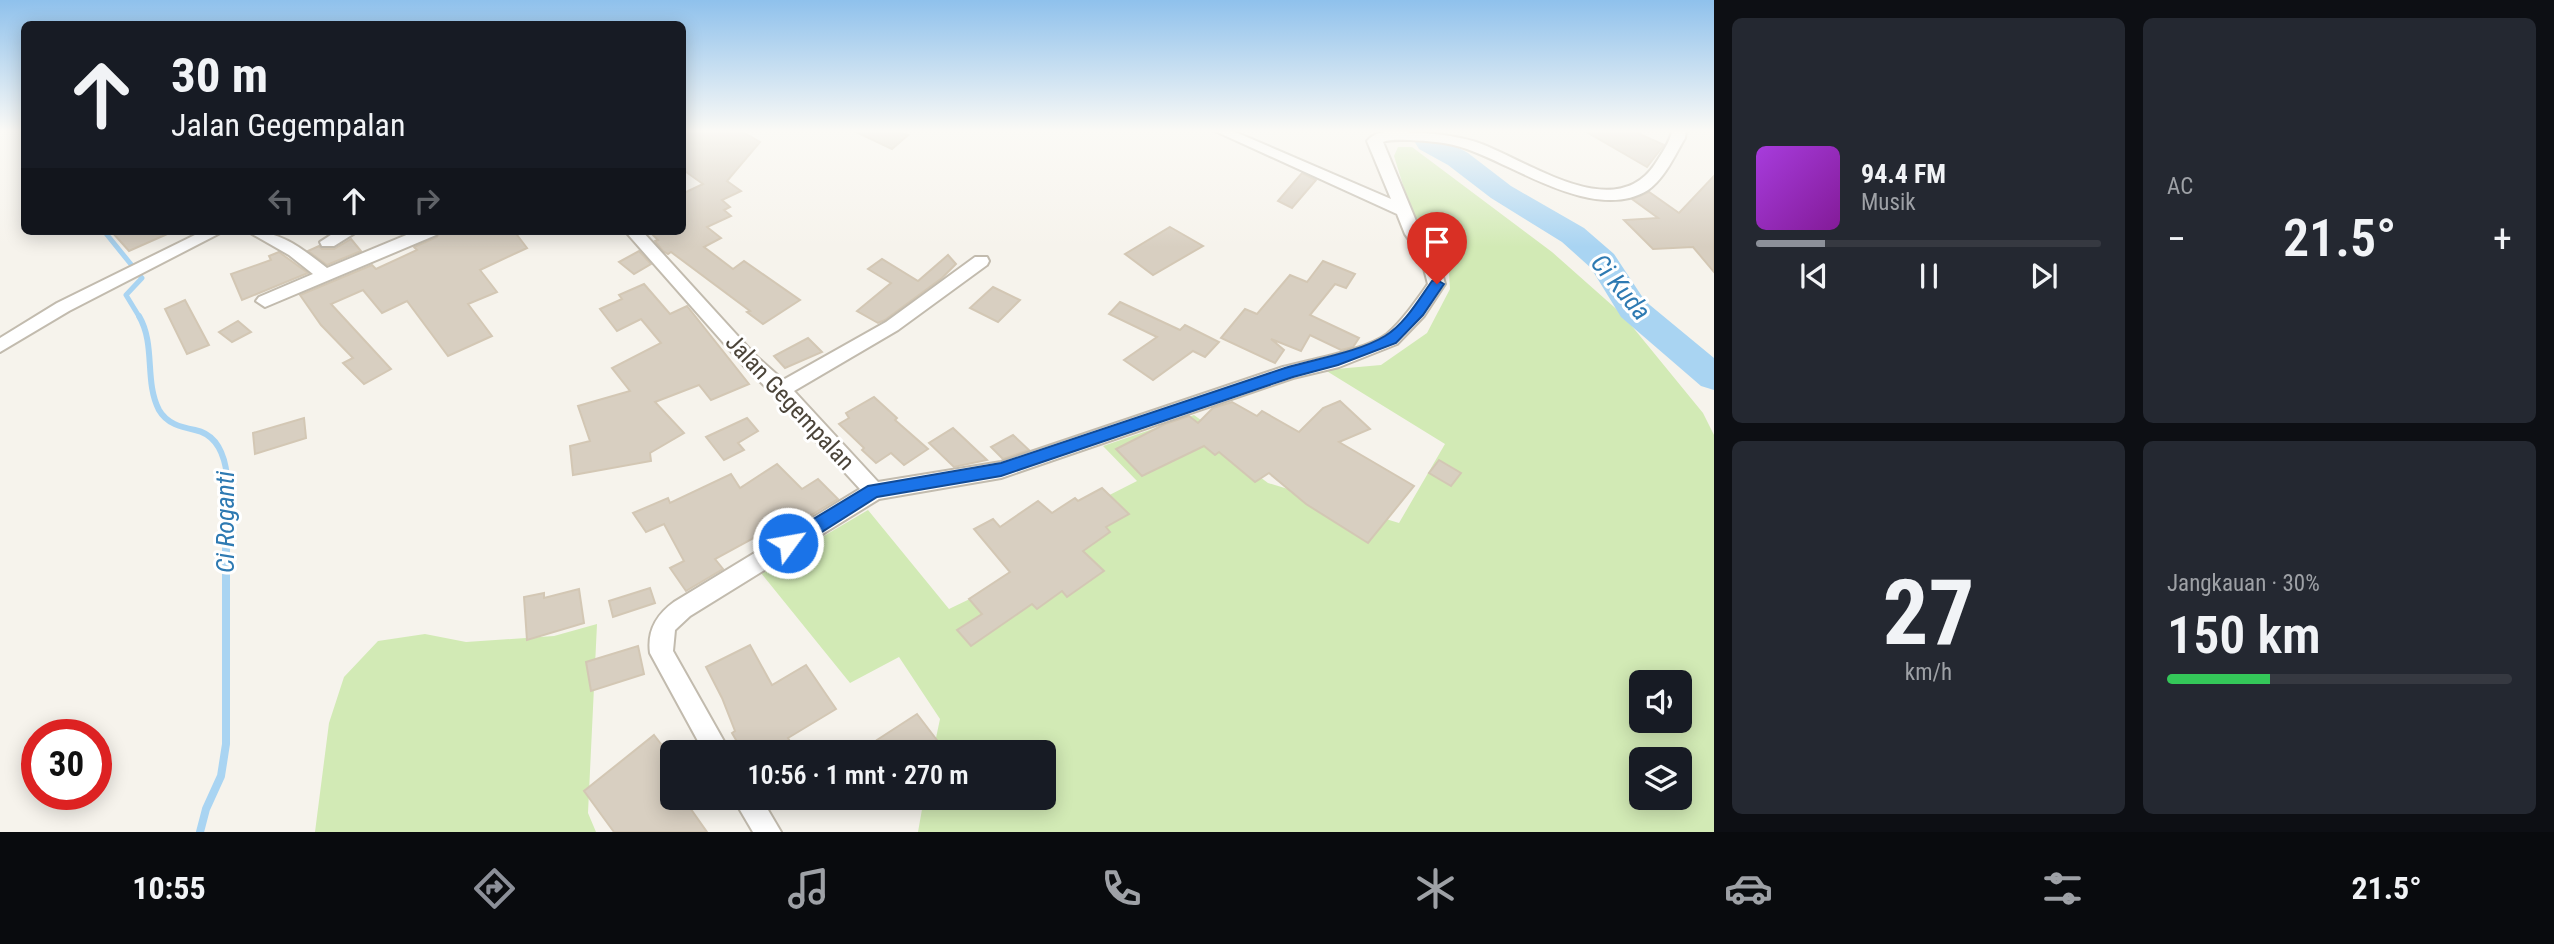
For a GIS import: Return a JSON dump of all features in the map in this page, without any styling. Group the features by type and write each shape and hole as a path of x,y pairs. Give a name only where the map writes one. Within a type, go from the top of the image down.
{"street":[{"path":"1310,170 1404,211"},
{"name":"Jalan Gegempalan","path":"637,235 750,361 874,491 1001,470 1290,372 1333,362 1391,340 1418,312 1437,284 1429,256 1413,234 1386,170"},
{"name":"Jalan Gegempalan","path":"1529,170 1569,187 1617,194 1642,187 1655,170"},
{"path":"0,346 63,307 207,235"},
{"path":"263,235 295,251 326,275"},
{"path":"328,242 342,235"},
{"path":"265,301 421,235"},
{"path":"780,390 892,326 981,261"},
{"path":"710,740 662,653 658,638 662,628 669,618 682,609 874,491"},
{"path":"754,810 768,832"}],"green space":[{"path":"1398,170 1442,170 1552,252 1622,314 1703,413 1714,435 1714,832 918,832 922,810 1056,810 1056,740 936,740 940,719 899,657 850,683 761,573 868,510 949,609 1038,566 1080,510 1137,481 1103,446 1194,415 1244,452 1236,459 1268,483 1399,523 1445,444 1325,370 1381,365 1427,333 1450,289 1448,258 1412,214"},
{"path":"597,624 588,813 596,832 315,832 329,723 344,677 378,641 425,634 466,642 554,636"}],"building":[{"path":"686,170 736,170 727,181 741,191 722,200 730,207 724,210 731,216 707,227 721,238 704,247 733,269 744,261 800,300 763,324 747,312 750,311 671,252 668,254 663,251 655,241 658,240 653,235 686,235 686,192 703,184"},
{"path":"1302,173 1316,180 1292,208 1278,201"},
{"path":"1714,176 1714,272 1693,247 1653,249 1624,220 1658,218 1632,199 1649,192 1679,213"},
{"path":"1170,227 1203,246 1153,275 1125,254"},
{"path":"115,235 165,235 129,251"},
{"path":"517,235 527,248 480,270 497,292 468,304 492,336 448,356 407,301 382,313 363,290 331,304 391,369 364,384 343,363 353,358 321,325 300,295 372,265 376,269 417,250 414,247 437,237"},
{"path":"351,239 361,251 327,265 308,251 319,246 322,249 334,249"},
{"path":"639,251 651,264 634,274 619,262"},
{"path":"279,252 308,273 242,300 231,274 271,260 269,256"},
{"path":"948,255 956,264 942,278 885,320 878,323 857,311 891,283 868,269 882,259 918,281"},
{"path":"1323,261 1355,274 1346,288 1335,284 1310,315 1359,338 1353,347 1341,350 1310,335 1301,351 1271,339 1284,350 1275,363 1221,338 1245,309 1257,314 1290,275 1307,282"},
{"path":"644,284 670,314 687,306 749,384 711,400 699,385 655,402 684,433 650,453 651,461 573,475 570,446 590,441 578,406 630,391 612,368 661,343 641,319 617,331 600,309 622,299 619,295"},
{"path":"993,287 1020,300 998,322 970,308"},
{"path":"185,300 209,345 187,354 165,309"},
{"path":"1120,302 1180,330 1185,325 1219,342 1205,357 1193,351 1153,380 1124,360 1157,337 1109,314"},
{"path":"238,321 251,332 232,342 219,332"},
{"path":"808,338 822,352 785,368 774,356"},
{"path":"874,397 928,449 904,465 891,453 876,463 862,450 864,448 839,424 849,418 846,413"},
{"path":"1340,401 1370,429 1339,442 1414,486 1368,543 1306,504 1269,473 1255,482 1219,452 1215,455 1204,446 1142,476 1116,449 1165,424 1189,416 1198,423 1213,408 1232,402 1257,416 1262,411 1299,432 1323,408"},
{"path":"304,418 306,438 255,454 253,433"},
{"path":"747,418 758,431 738,443 744,450 724,460 706,437"},
{"path":"953,428 987,460 954,467 929,443"},
{"path":"1013,435 1029,450 1003,459 991,447"},
{"path":"1439,460 1461,473 1451,486 1429,473"},
{"path":"777,464 802,489 818,479 838,499 798,523 792,517 715,559 723,569 686,591 670,568 684,561 664,524 646,532 633,513 668,498 670,503 731,474 740,488"},
{"path":"1102,488 1129,514 1106,527 1110,532 1083,551 1104,571 1067,597 1062,591 1037,609 1032,604 971,646 957,630 982,614 969,599 1010,572 974,529 993,519 1000,527 1038,501 1052,513 1075,498 1078,501"},
{"path":"650,588 655,603 613,617 609,601"},
{"path":"579,589 584,623 527,640 524,597 544,593 544,598"},
{"path":"750,645 772,685 806,665 836,709 788,738 789,740 736,740 722,698 706,667"},
{"path":"638,646 644,674 591,691 586,662"},
{"path":"917,714 937,740 877,740"},
{"path":"654,735 660,743 660,810 691,810 707,832 614,832 584,791"}],"waterway":[{"name":"Ci Kuda","path":"1472,170 1501,192 1573,235 1603,261 1633,309 1714,377"},
{"name":"Ci Roganti","path":"107,235 142,278 126,295 140,317"},
{"name":"Ci Roganti","path":"140,317 147,339 152,387 159,410 166,419 175,424 209,436 219,447 225,462 228,498 226,549"},
{"name":"Ci Roganti","path":"200,832 206,809 221,776 226,744 226,549"}],"route":[{"path":"788,543 874,491 1001,470 1290,372 1333,362 1391,340 1418,312 1437,284"}]}
